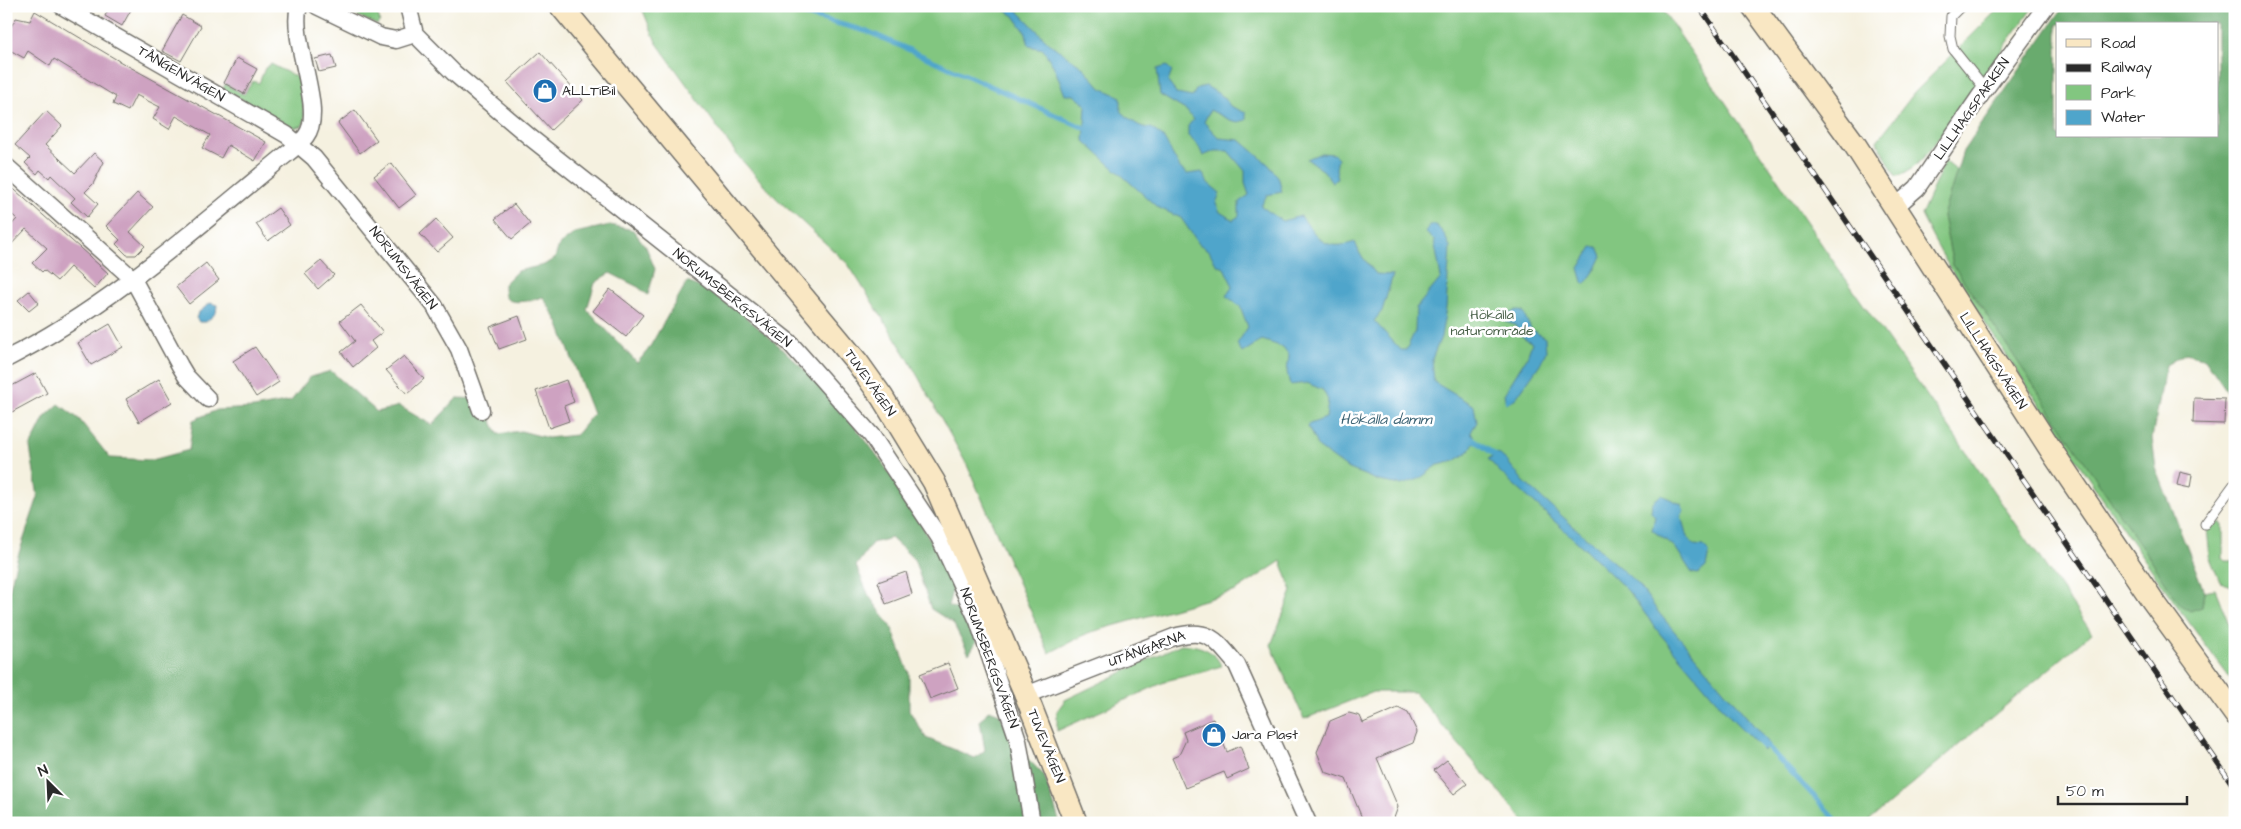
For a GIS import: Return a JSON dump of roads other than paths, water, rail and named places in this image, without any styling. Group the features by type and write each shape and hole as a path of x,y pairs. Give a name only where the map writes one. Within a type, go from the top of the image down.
{"main road":[{"name":"TUVEVÄGEN","path":"561,6 857,362 882,397 934,482 1026,695 1076,823"},
{"name":"LILLHAGSVÄGEN","path":"1753,6 1855,145 2055,456 2153,601 2235,714"}],"street":[{"name":"TÅNGENVÄGEN","path":"62,6 299,143"},
{"path":"6,359 50,334 133,279 307,135 312,123 311,103 297,24 296,15 299,6"},
{"path":"317,6 380,37 396,40 415,34 408,6"},
{"name":"LILLHAGSPARKEN","path":"1894,208 1917,188 1985,89 2046,6"},
{"name":"NORUMSBERGSVÄGEN","path":"415,34 454,73 531,138 789,342 872,436 939,537 978,620 1018,740 1032,823"},
{"name":"NORUMSVÄGEN","path":"299,143 314,158 434,305 459,349 481,410"},
{"path":"6,166 133,279 183,371 208,399"},
{"name":"UTÄNGARNA","path":"1026,695 1186,633 1211,636 1219,642 1237,665 1308,823"}],"lane":[{"path":"1961,6 1951,16 1950,36 1953,49 1985,89"},
{"path":"2205,524 2235,484"}],"water":[{"name":"Hökälla damm","path":"999,6 1016,6 1019,12 1050,44 1082,66 1101,88 1121,97 1121,111 1135,123 1142,127 1151,128 1163,137 1180,168 1187,174 1202,172 1208,183 1220,193 1216,203 1220,212 1233,220 1239,216 1239,202 1249,195 1245,183 1245,171 1228,151 1215,151 1203,156 1198,145 1188,136 1188,126 1193,120 1187,111 1160,95 1157,69 1167,66 1172,71 1168,82 1177,94 1192,97 1197,88 1206,86 1224,97 1230,106 1246,113 1246,120 1238,122 1210,110 1204,122 1219,138 1240,140 1269,165 1279,179 1282,192 1267,195 1261,206 1282,221 1301,216 1317,237 1329,244 1344,245 1355,242 1360,254 1376,274 1393,275 1382,311 1374,321 1401,350 1406,350 1415,331 1416,308 1441,278 1434,240 1426,233 1429,225 1436,225 1444,234 1450,247 1446,308 1441,337 1432,359 1434,382 1474,406 1477,422 1471,432 1476,440 1468,452 1455,461 1438,465 1419,479 1401,485 1379,481 1347,468 1318,447 1307,425 1326,418 1328,400 1323,390 1307,383 1290,385 1287,372 1289,355 1283,347 1262,340 1242,353 1237,344 1248,327 1240,306 1226,296 1233,286 1224,268 1216,264 1209,251 1199,244 1181,218 1157,207 1084,141 1086,105 1074,95 1065,95 1054,67 1043,49 1029,46 1026,33 1014,16"},
{"path":"1321,153 1334,154 1338,158 1336,169 1338,179 1332,182 1324,171 1307,159"},
{"path":"1592,247 1598,247 1602,256 1596,269 1585,284 1579,268"},
{"path":"210,303 217,305 216,313 206,322 199,322 196,318 198,313"},
{"path":"1516,310 1523,312 1531,329 1545,338 1546,351 1542,361 1516,398 1506,404 1504,394 1527,357 1532,343 1520,335 1515,325 1506,322 1507,316"},
{"path":"1498,453 1524,482 1639,585 1659,613 1761,734 1769,745 1764,751 1732,719 1661,635 1628,591 1488,459"},
{"path":"1661,495 1681,504 1684,511 1681,516 1687,537 1694,545 1703,546 1709,552 1706,567 1698,574 1692,573 1675,547 1652,530 1655,516 1651,512 1652,503"}],"waterway":[{"path":"792,6 803,14 869,32 1089,130"},
{"path":"1471,437 1500,459"},
{"path":"1764,743 1839,823"}],"railway":[{"path":"1699,6 2235,788"}],"place":[{"name":"ALLTiBil","path":"545,91"},
{"name":"Jara Plast","path":"1214,735"}],"park label":[{"name":"Hökälla naturområde","path":"1492,324"}]}
